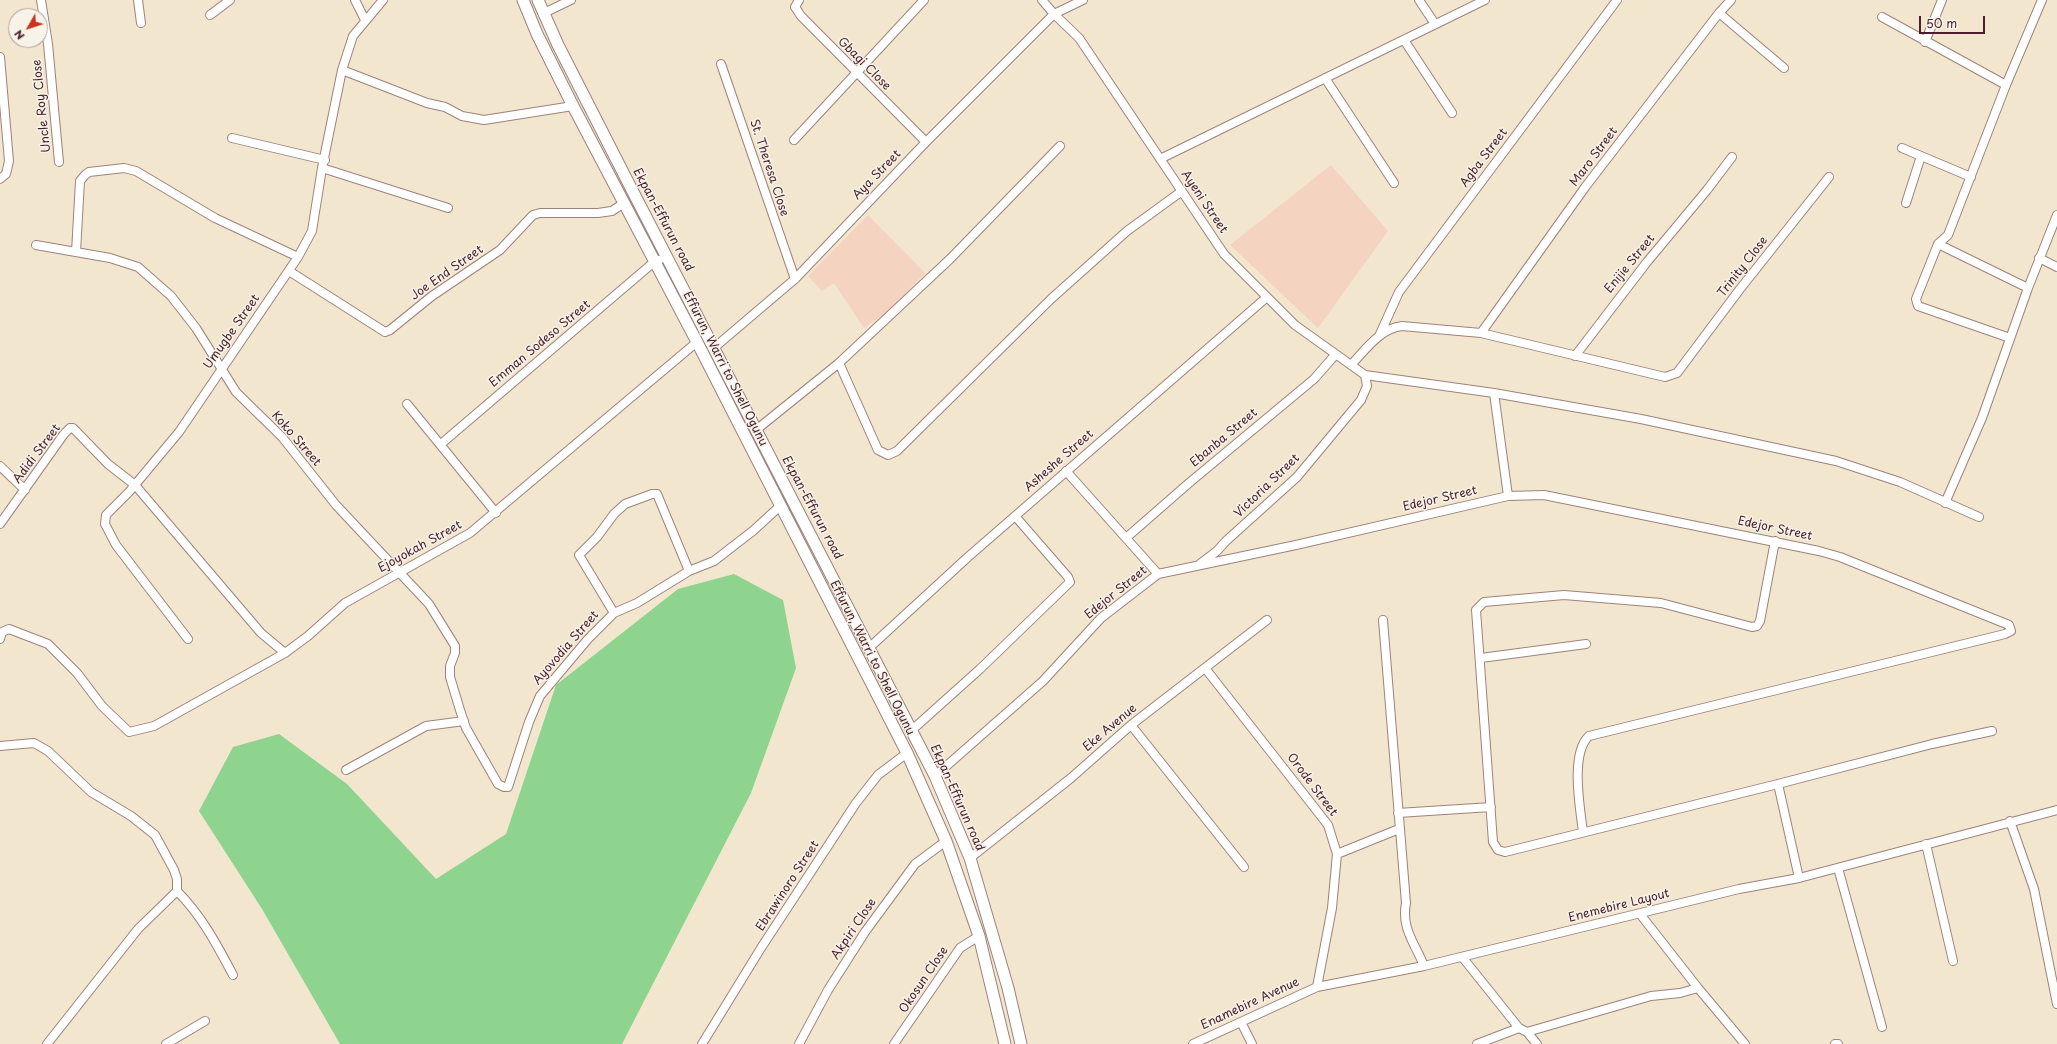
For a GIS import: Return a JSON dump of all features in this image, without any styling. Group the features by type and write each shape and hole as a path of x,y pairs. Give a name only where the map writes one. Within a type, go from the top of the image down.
{"main road":[{"name":"Effurun, Warri to Shell Ogunu","path":"524,0 537,34 573,106 697,342 907,753 946,841 979,936 1005,1044"},
{"name":"Ekpan-Effurun road","path":"538,0 558,45 715,347 756,430 870,647 935,776 970,858 1008,988 1021,1044"}],"street":[{"name":"Uncle Roy Close","path":"41,0 48,44 59,162"},
{"path":"138,0 141,23"},
{"path":"210,15 230,0"},
{"path":"355,0 365,20"},
{"name":"Umugbe Street","path":"188,639 116,545 106,524 106,514 134,485 179,432 221,368 298,257 312,231 342,70 353,36 383,0"},
{"path":"544,13 571,0"},
{"name":"Gbagi Close","path":"798,0 794,7 800,16 855,73 926,142"},
{"path":"794,140 924,0"},
{"name":"Ayeni Street","path":"1042,0 1079,38 1224,254 1295,325 1365,375"},
{"name":"Aya Street","path":"715,347 795,279 926,142 1054,14 1083,0"},
{"path":"1419,0 1435,24"},
{"path":"1160,159 1485,0"},
{"name":"Agba Street","path":"1379,336 1399,292 1617,0"},
{"name":"Maro Street","path":"1481,333 1586,186 1719,13 1731,0"},
{"path":"1925,42 1942,0"},
{"path":"2010,338 1918,306 1916,299 1938,244 1948,235 2006,85 2042,0"},
{"path":"1719,13 1784,68"},
{"path":"1882,17 1925,42 2006,85"},
{"path":"1404,40 1452,113"},
{"path":"0,57 9,161 6,174 0,179"},
{"name":"St. Theresa Close","path":"721,64 795,279"},
{"path":"342,70 427,103 445,107 462,116 484,120 573,106"},
{"path":"1324,78 1394,183"},
{"path":"232,138 324,164 448,208"},
{"path":"756,430 840,362 950,259 1060,146"},
{"path":"1902,148 1970,177"},
{"path":"1906,203 1921,156"},
{"name":"Enijie Street","path":"1575,356 1647,262 1707,190 1732,157"},
{"path":"76,252 80,181 89,172 124,168 136,171 215,218 298,257"},
{"name":"Trinity Close","path":"1575,356 1665,377 1677,373 1740,289 1829,177"},
{"path":"840,362 878,450 888,455 897,450 1051,299 1127,231 1182,191"},
{"name":"Joe End Street","path":"289,271 385,332 390,330 432,296 500,250 533,215 540,212 598,213 612,211 624,203"},
{"path":"1945,503 1982,418 2039,258 2057,215"},
{"path":"1938,244 2028,288"},
{"name":"Koko Street","path":"36,245 110,258 138,267 171,296 196,328 236,392 282,437 336,505 429,604 455,646 455,653 450,666 450,677 464,721"},
{"name":"Emman Sodeso Street","path":"441,444 654,262 667,257"},
{"path":"2039,258 2057,267"},
{"name":"Asheshe Street","path":"870,647 1066,471 1267,297"},
{"path":"1351,365 1379,336 1391,327 1402,326 1481,333 1575,356"},
{"name":"Ejoyokah Street","path":"0,639 2,632 9,629 48,644 77,674 102,706 129,732 154,726 285,653 308,636 345,603 470,533 496,513 697,342"},
{"name":"Ebanba Street","path":"1126,538 1189,483 1314,379 1335,355"},
{"path":"1365,375 1494,394 1641,419 1836,461 1900,482 1979,518"},
{"name":"Victoria Street","path":"1196,566 1217,551 1226,541 1297,477 1362,400 1366,386 1365,375"},
{"path":"1494,394 1508,496"},
{"path":"407,404 496,513"},
{"name":"Adidi Street","path":"0,524 64,434 70,428 73,428 80,434 108,464 134,485"},
{"path":"0,466 25,490"},
{"path":"1066,471 1158,574"},
{"path":"134,485 261,634 285,653"},
{"path":"614,613 579,555 597,537 614,514 625,504 652,494 657,494 689,571"},
{"name":"Edejor Street","path":"935,776 1043,681 1101,618 1158,574 1508,496 1544,495 1775,541 1840,558 2009,625 2011,631 2005,634 1589,736 1583,741 1579,750 1578,799 1583,832"},
{"name":"Ayovodia Street","path":"464,721 498,784 508,787 527,728 540,696 588,639 614,613 637,603 689,571 714,561 754,530 780,506"},
{"path":"912,730 980,669 1070,582 1068,577 1015,516"},
{"path":"1775,541 1760,621 1757,626 1752,627 1661,604 1564,595 1484,602 1476,610 1481,658 1493,842 1498,850 1505,852 1932,744 1992,731"},
{"name":"Eke Avenue","path":"970,858 1071,778 1131,725 1267,620"},
{"path":"1383,620 1406,903 1403,917 1406,931 1415,945 1424,966"},
{"path":"1481,658 1586,644"},
{"name":"Orode Street","path":"1205,668 1328,825 1337,854 1332,908 1317,987"},
{"path":"346,770 426,726 464,721"},
{"path":"1131,725 1244,867"},
{"path":"0,746 34,743 48,751 91,792 131,816 155,835 174,870 177,879 178,892 194,908 210,932 233,975"},
{"name":"Ebrawinoro Street","path":"702,1044 761,948 856,803 878,775 907,753"},
{"path":"1778,784 1799,878"},
{"path":"1398,813 1491,807"},
{"name":"Enemebire Layout","path":"1317,987 1463,958 1739,889 1799,878 2010,821 2057,810"},
{"path":"2010,821 2034,889 2057,1004"},
{"path":"1337,854 1399,829"},
{"name":"Akpiri Close","path":"799,1044 828,990 865,932 915,864 946,841"},
{"path":"1926,844 1953,961"},
{"path":"1838,868 1882,1026"},
{"path":"47,1044 138,928 178,892"},
{"path":"1640,914 1698,988 1745,1044"},
{"name":"Okosun Close","path":"894,1044 960,948 979,936"},
{"path":"1463,958 1518,1028 1527,1032 1537,1044"},
{"name":"Enamebire Avenue","path":"1193,1044 1317,987"},
{"path":"1527,1032 1651,996 1680,993 1698,988"},
{"path":"166,1044 205,1021"},
{"path":"1241,1022 1252,1044"},
{"path":"1477,1044 1518,1028"}],"shaded area":[{"path":"1331,165 1388,231 1318,328 1230,245"},
{"path":"868,215 925,273 888,311 864,328 834,283 822,291 808,276"}],"green space":[{"path":"734,574 783,600 796,668 751,793 622,1044 340,1044 262,909 199,811 233,747 279,734 347,784 436,879 506,834 556,685 678,589"}]}
